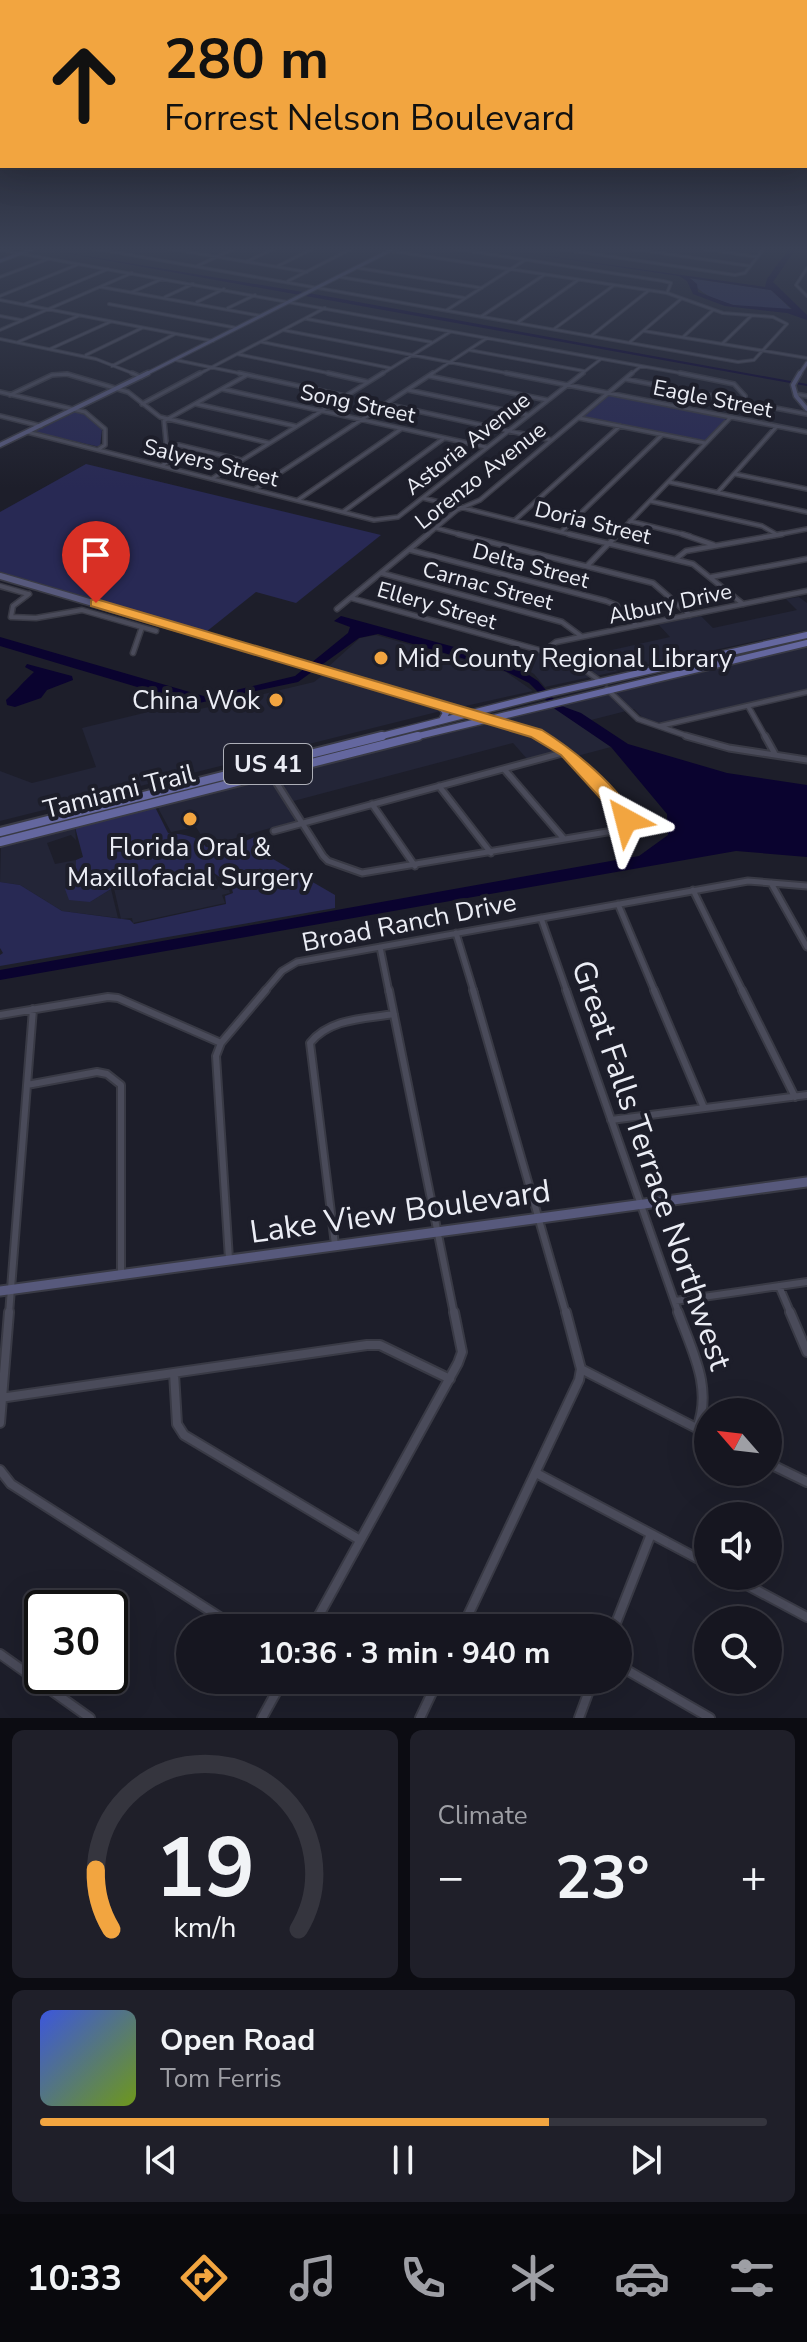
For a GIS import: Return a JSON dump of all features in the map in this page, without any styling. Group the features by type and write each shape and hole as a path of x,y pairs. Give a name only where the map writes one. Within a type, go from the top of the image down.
{"main road":[{"name":"Tamiami Trail","path":"0,842 176,797 442,720 807,635"},
{"name":"Tamiami Trail","path":"0,832 807,643"},
{"path":"607,688 625,675"},
{"path":"587,693 600,681"},
{"path":"439,704 446,713 442,720"}],"street":[{"path":"18,342 51,327"},
{"path":"50,349 98,327"},
{"path":"139,327 213,341"},
{"path":"234,327 238,328"},
{"path":"142,404 288,327"},
{"path":"352,327 432,343"},
{"path":"436,327 730,382 745,396 743,402"},
{"path":"543,327 738,362 753,360 784,327"},
{"path":"591,336 602,327"},
{"path":"629,343 649,327"},
{"path":"683,337 694,327"},
{"path":"722,344 739,327"},
{"path":"84,356 143,328"},
{"path":"0,445 238,328"},
{"name":"Eagle Street","path":"283,330 807,432"},
{"path":"213,479 451,330"},
{"path":"644,331 807,360 793,383 795,394 807,412"},
{"path":"112,366 176,334"},
{"path":"255,489 487,337"},
{"path":"0,339 84,356 142,377"},
{"path":"260,342 391,368"},
{"path":"469,350 585,372"},
{"path":"237,354 369,382"},
{"name":"Astoria Avenue","path":"388,520 398,517 602,358"},
{"path":"176,360 346,396"},
{"name":"Lorenzo Avenue","path":"337,609 436,528 480,500 641,366"},
{"path":"10,395 52,375 62,374 128,392 157,416 270,443"},
{"path":"162,466 168,461 162,423 247,375"},
{"path":"429,376 548,400"},
{"path":"625,379 807,412"},
{"name":"Song Street","path":"222,389 487,448"},
{"path":"407,390 529,415"},
{"path":"0,392 88,413 105,429 105,445 98,450"},
{"path":"795,394 807,396"},
{"path":"195,404 296,427"},
{"path":"385,404 552,440"},
{"path":"1,416 41,426"},
{"path":"579,418 706,444"},
{"path":"587,566 731,418"},
{"path":"515,520 620,426"},
{"path":"718,492 777,426"},
{"path":"298,500 402,429"},
{"name":"Salyers Street","path":"27,432 343,512 388,520"},
{"path":"561,531 662,435"},
{"path":"343,512 444,438"},
{"path":"165,445 179,445 242,460"},
{"path":"735,474 807,489"},
{"path":"669,482 807,512"},
{"name":"Doria Street","path":"423,498 693,564 743,604"},
{"path":"650,501 762,526 777,534"},
{"path":"630,521 705,539 715,546"},
{"path":"436,528 653,583 690,615"},
{"path":"676,559 686,551 807,529"},
{"name":"Delta Street","path":"409,550 611,603 637,626"},
{"path":"711,577 807,559"},
{"name":"Carnac Street","path":"381,573 562,622 581,637"},
{"path":"0,576 536,734 567,752 622,811 626,820 619,830 611,832 372,873 354,871 328,861 271,768"},
{"path":"0,586 29,594 13,606 11,617 36,618 82,610 156,631"},
{"name":"Albury Drive","path":"543,652 556,642 807,591"},
{"name":"Ellery Street","path":"351,598 579,663 600,681"},
{"path":"133,653 142,627"},
{"path":"607,688 638,719 656,727 729,748 807,760"},
{"path":"656,727 807,692"},
{"path":"748,706 775,755"},
{"path":"274,831 567,752"},
{"path":"504,769 565,840"},
{"path":"439,786 491,853"},
{"path":"372,804 415,866"},
{"name":"Broad Ranch Drive","path":"221,1043 289,965 748,881 807,886"},
{"path":"771,883 807,947"},
{"path":"693,890 795,1097"},
{"path":"618,904 704,1108"},
{"name":"Great Falls Terrace Northwest","path":"541,918 675,1301 705,1398"},
{"path":"456,933 541,1218 581,1369 579,1380 469,1614"},
{"path":"320,1614 462,1352 380,947"},
{"path":"0,1015 100,997 118,998 221,1043 216,1056 229,1260"},
{"path":"0,1423 5,1290 33,1009"},
{"path":"335,1246 310,1043 321,1030 394,1014"},
{"path":"27,1085 97,1072 115,1078 121,1085 121,1274"},
{"path":"611,1120 807,1095"},
{"name":"Lake View Boulevard","path":"5,1290 807,1182"},
{"path":"675,1301 807,1282"},
{"path":"779,1286 807,1352"},
{"path":"1,1398 367,1345 380,1345 450,1379"},
{"path":"581,1369 694,1426"},
{"path":"174,1373 177,1424 184,1435 360,1540"},
{"path":"0,1470 11,1484 215,1614"},
{"path":"782,1470 807,1482"},
{"path":"536,1473 694,1557"},
{"path":"620,1614 651,1534"},
{"path":"756,1590 807,1617"},
{"path":"0,1654 90,1718"},
{"path":"632,1673 710,1718"},
{"path":"262,1718 275,1694"},
{"path":"420,1718 431,1694"},
{"path":"579,1718 588,1694"}],"shaded area":[{"path":"479,327 496,327 807,386"},
{"path":"609,395 727,418 704,442 582,417"},
{"path":"77,411 102,429 100,447 34,432"},
{"path":"86,464 381,535 296,603 256,592 206,632 0,573 0,512"},
{"path":"799,597 807,603 807,630 545,687 534,674 517,664 534,646 576,658 670,637 658,624 701,616 713,628 797,610 786,599"},
{"path":"341,616 509,662 538,681 559,705 581,713 628,744 727,773 807,785 807,857 736,851 0,980 0,970 639,856 668,835 667,814 611,747 555,709 529,683 503,670 378,634 359,638 298,682 194,704 0,646 0,637 207,697 295,676 348,633 350,627 334,621"},
{"path":"376,635 506,672 533,691 461,707 328,667 360,638"},
{"path":"807,647 807,690 662,723 645,720 634,709 591,720 559,705"},
{"path":"27,664 72,676 73,680 47,690 41,698 15,707 7,705 6,700 34,672 25,667"},
{"path":"323,675 441,711 0,821 0,771 32,783 96,767 82,728 177,705 200,709 314,682"},
{"path":"553,706 611,747 577,756 569,750 528,760 513,743 286,803 295,821 208,846 196,827 171,832 157,806"},
{"path":"155,807 168,833 194,838 206,847 228,849 263,833 273,859 335,895 335,908 0,966 0,955 3,953 0,948 0,882 20,885 62,911 130,920 134,924 226,904 225,896 233,893 231,885 214,873 156,874 112,883 111,889 90,902 69,900 65,889 76,871 76,860 83,857 75,827"},
{"path":"75,827 76,840 71,835 47,843 55,864 76,860 76,871 65,889 90,902 111,889 118,918 62,911 20,885 0,882 1,845"},
{"path":"156,875 173,883 215,875 220,887 228,885 230,893 222,895 225,903 133,923 132,918 121,919 113,884"}],"place":[{"name":"Mid-County Regional Library","path":"381,658"},
{"name":"China Wok","path":"276,700"},
{"name":"Florida Oral & Maxillofacial Surgery","path":"190,819"}],"route":[{"path":"96,603 536,734 567,752 622,811 626,820"}]}
